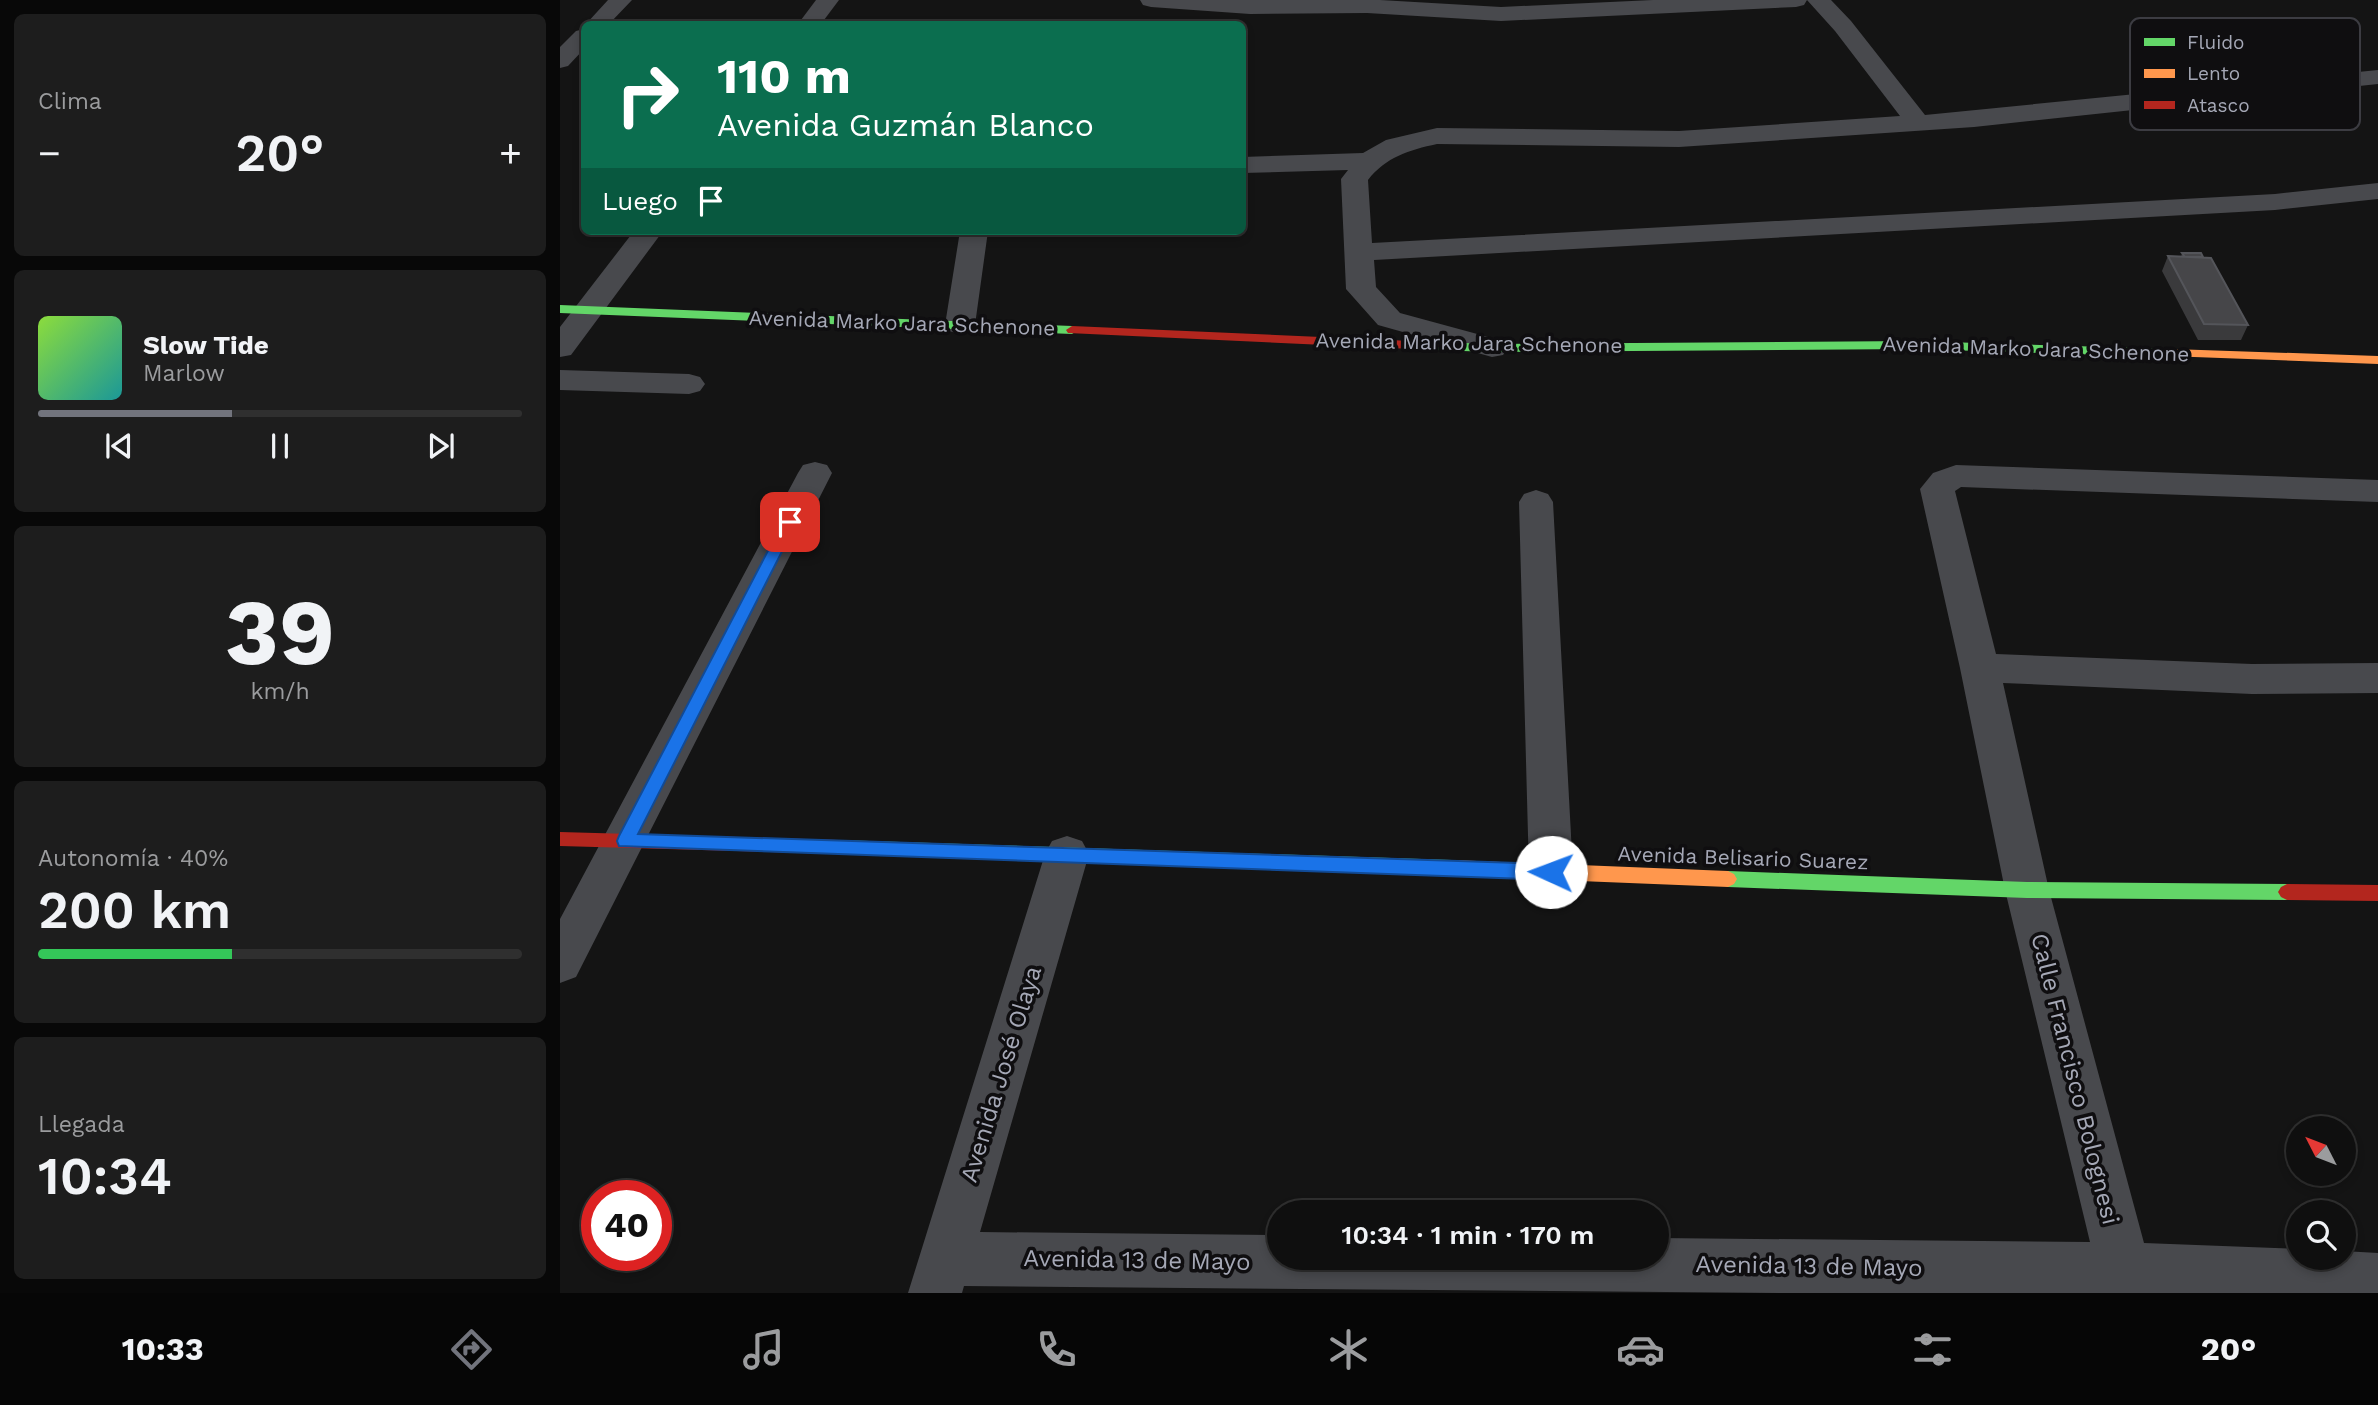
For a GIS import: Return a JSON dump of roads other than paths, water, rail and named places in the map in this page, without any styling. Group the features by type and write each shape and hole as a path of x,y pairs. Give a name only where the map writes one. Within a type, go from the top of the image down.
{"street":[{"path":"600,21 621,0"},
{"path":"811,21 828,0"},
{"path":"1151,0 1250,7 1367,6 1501,14 1796,0"},
{"path":"1818,0 1843,26 1918,123"},
{"path":"560,61 581,39"},
{"path":"2360,79 2378,77"},
{"path":"1492,348 1389,319 1361,289 1354,179 1369,161 1395,146 1437,136 1679,139 1918,123 2130,102"},
{"path":"1246,165 1369,161"},
{"path":"1359,252 2275,202 2378,191"},
{"path":"560,348 574,310 645,235"},
{"path":"960,325 973,235"},
{"name":"Avenida Marko Jara Schenone","path":"574,310 1492,348 1914,345 2378,360"},
{"path":"560,380 689,384"},
{"path":"560,962 626,841 815,473"},
{"name":"Calle Francisco Bolognesi","path":"2124,1269 2027,890 1980,668 1937,489 1956,476 2378,491"},
{"path":"1536,502 1551,872"},
{"path":"1980,668 2252,679 2378,678"},
{"name":"Avenida Belisario Suarez","path":"560,839 2027,890 2378,893"},
{"name":"Avenida José Olaya","path":"941,1276 1067,855"},
{"name":"Avenida 13 de Mayo","path":"941,1276 2124,1269 2378,1279"}]}
